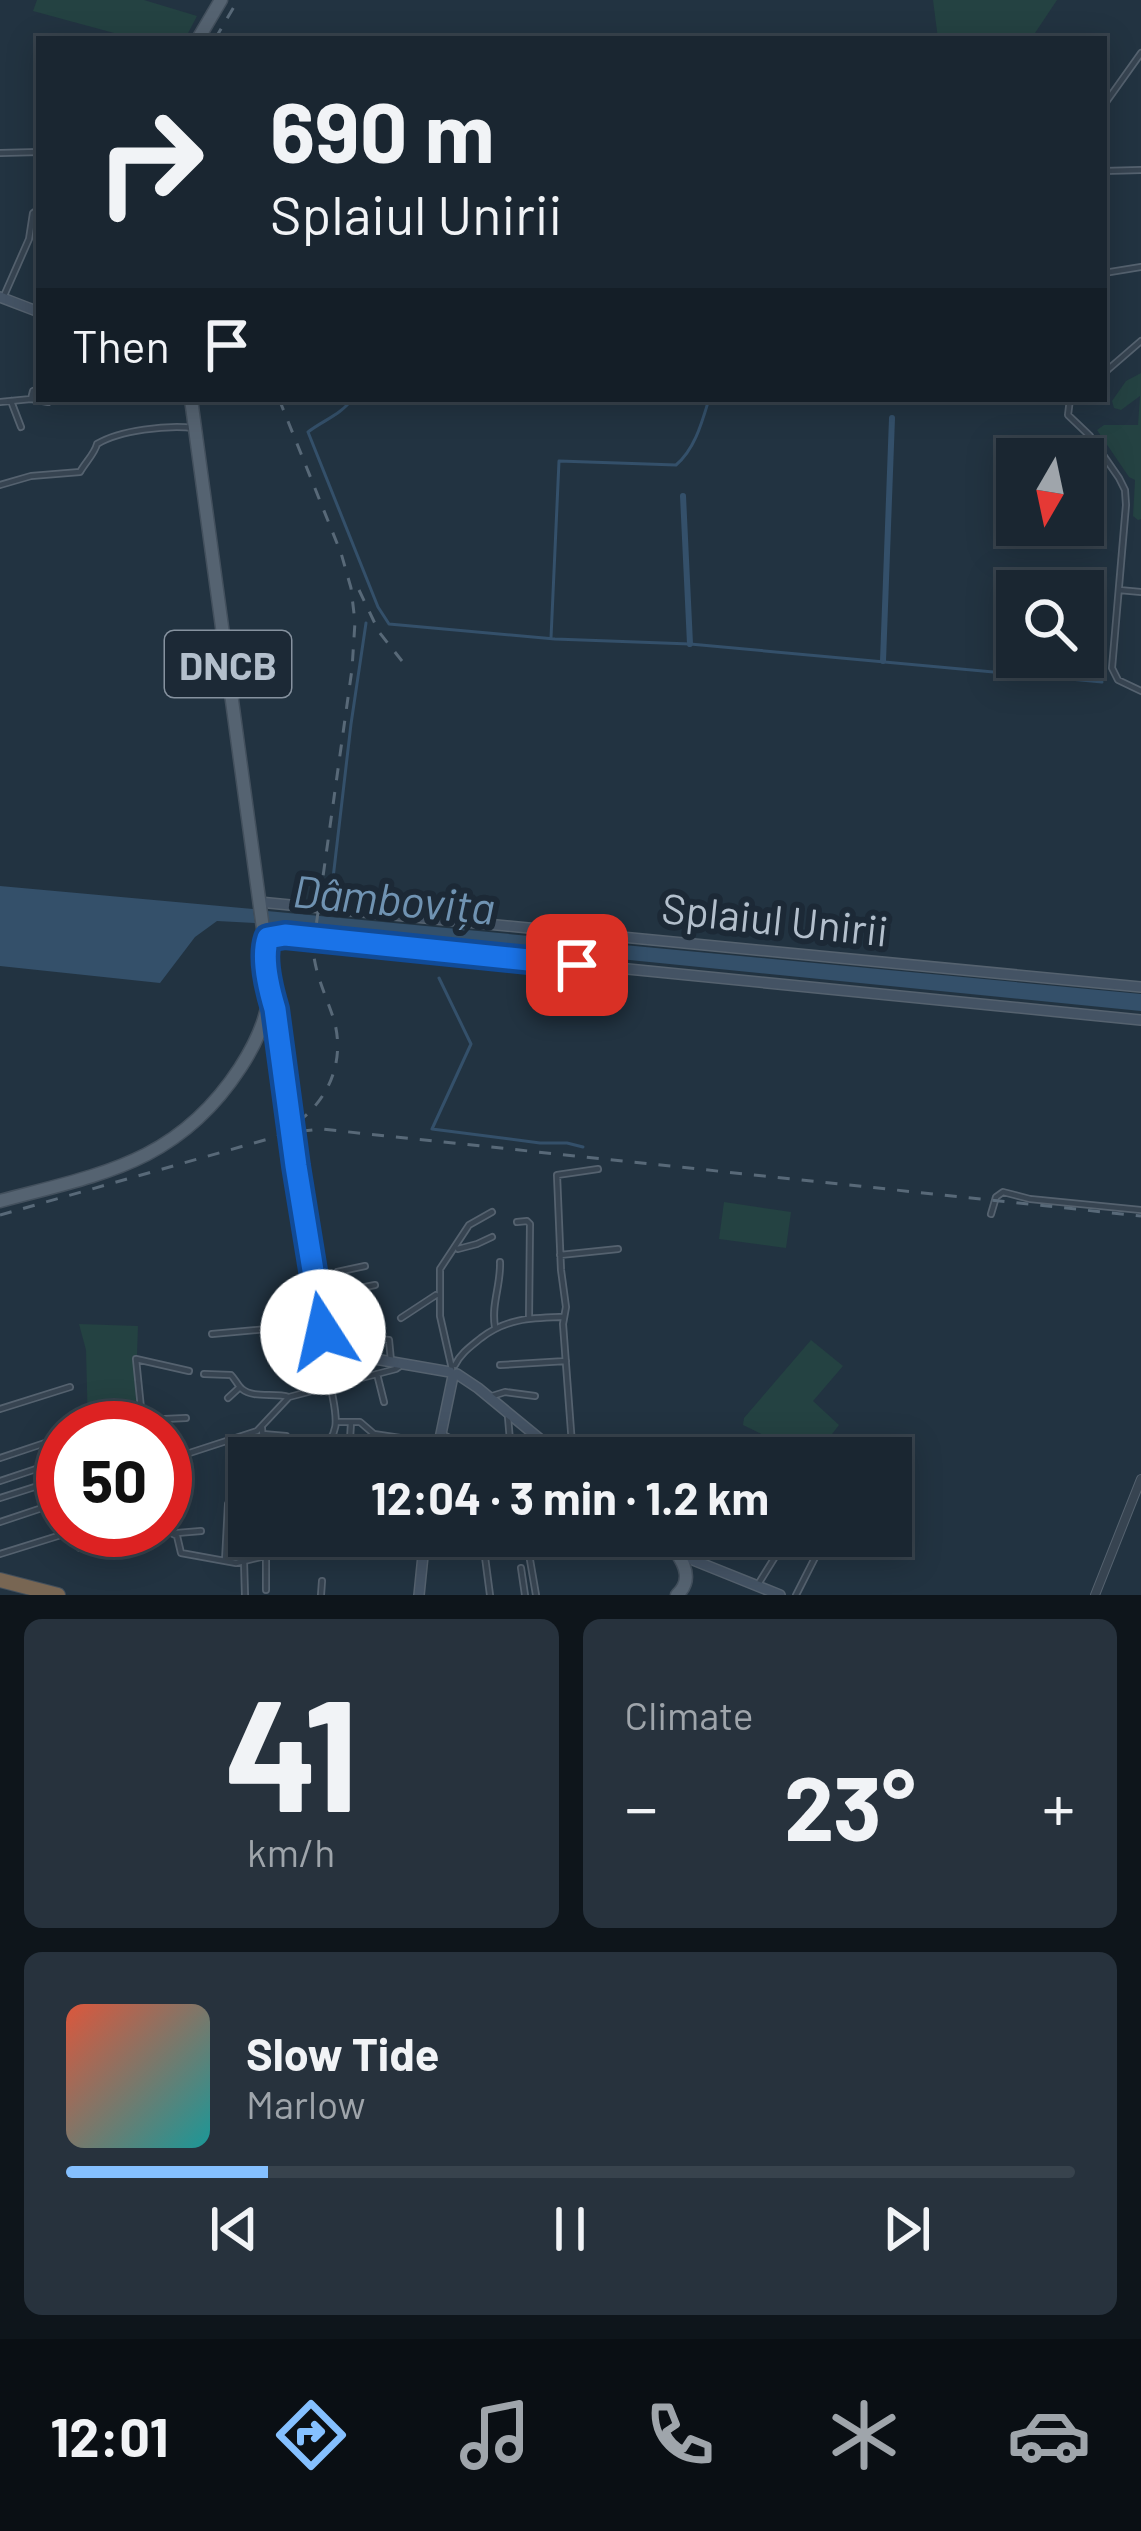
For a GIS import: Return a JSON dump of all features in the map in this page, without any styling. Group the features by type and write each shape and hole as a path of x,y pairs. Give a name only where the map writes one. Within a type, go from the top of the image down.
{"highway":[{"path":"0,1583 33,1595"},
{"path":"0,1583 58,1595"}],"main road":[{"path":"199,36 221,0"},
{"path":"2,298 36,312"},
{"name":"DNCB","path":"0,1202 152,1154 201,1117 271,1032 265,949 191,402"},
{"name":"Splaiul Unirii","path":"260,917 281,934 1141,1020"},
{"name":"Splaiul Unirii","path":"260,917 1141,987"},
{"path":"265,949 268,938 281,934"},
{"path":"270,993 271,1032 284,1078 326,1337 338,1350 453,1372 538,1437"},
{"path":"441,1437 453,1372"},
{"path":"419,1595 422,1557"},
{"path":"677,1595 687,1574 678,1557"},
{"path":"688,1557 780,1595"}],"street":[{"path":"1107,101 1141,53"},
{"path":"0,153 36,152"},
{"path":"1107,171 1141,170"},
{"path":"2,298 36,211"},
{"path":"1107,273 1141,267"},
{"path":"1107,370 1141,340"},
{"path":"31,399 36,390"},
{"path":"0,402 36,400"},
{"path":"11,401 21,427"},
{"path":"1069,402 1070,418 1094,443 1124,490 1112,670 1118,680 1139,689"},
{"path":"0,485 31,476 79,473 98,441 106,438 169,427 195,428"},
{"path":"1119,590 1141,592"},
{"path":"571,1437 557,1174 598,1169"},
{"path":"991,1214 996,1197 1006,1192 1141,1210"},
{"path":"453,1372 442,1335 441,1267 469,1225 492,1212"},
{"path":"517,1222 530,1224 529,1318"},
{"path":"455,1249 492,1238"},
{"path":"560,1255 618,1249"},
{"path":"495,1327 500,1262"},
{"path":"319,1310 328,1294 327,1281 337,1272 364,1266"},
{"path":"328,1294 375,1285"},
{"path":"401,1318 438,1294"},
{"path":"453,1372 462,1354 495,1327 529,1318 563,1318"},
{"path":"212,1334 322,1324"},
{"path":"204,1374 231,1375 240,1388 289,1397 398,1368 388,1340 380,1339"},
{"path":"140,1401 136,1359 189,1371"},
{"path":"303,1361 316,1379"},
{"path":"500,1365 566,1361"},
{"path":"304,1393 326,1370"},
{"path":"377,1374 383,1402"},
{"path":"331,1386 338,1422 333,1436"},
{"path":"0,1409 70,1387"},
{"path":"228,1398 240,1388"},
{"path":"489,1396 505,1392 535,1396"},
{"path":"262,1437 262,1431 289,1397"},
{"path":"507,1411 510,1437"},
{"path":"350,1437 351,1421"},
{"path":"338,1422 360,1422 377,1435 409,1437"},
{"path":"192,1453 262,1431 286,1436"},
{"path":"0,1458 36,1446"},
{"path":"0,1481 36,1469"},
{"path":"1094,1595 1141,1478"},
{"path":"0,1498 36,1487"},
{"path":"225,1562 228,1504"},
{"path":"0,1522 36,1510"},
{"path":"192,1530 201,1531"},
{"path":"0,1554 36,1543"},
{"path":"192,1555 233,1564 262,1557"},
{"path":"266,1557 266,1590"},
{"path":"485,1557 490,1595"},
{"path":"530,1557 536,1595"},
{"path":"757,1586 775,1557"},
{"path":"796,1595 815,1557"},
{"path":"244,1562 245,1595"},
{"path":"521,1568 525,1595"},
{"path":"321,1595 322,1581"}],"green space":[{"path":"37,0 144,0 197,16 187,36 125,36 33,11"},
{"path":"933,0 1057,0 1033,36 938,36"},
{"path":"1141,373 1138,520 1133,516 1135,480 1097,430 1104,425 1138,425 1140,396 1121,410 1112,401 1126,381"},
{"path":"724,1202 791,1212 786,1248 719,1239"},
{"path":"79,1324 138,1326 137,1355 133,1356 136,1401 87,1401 86,1350"},
{"path":"811,1340 843,1366 813,1401 839,1425 830,1437 767,1437 743,1425"}],"water":[{"name":"Dâmbovița","path":"0,886 253,909 255,923 217,921 195,937 160,983 0,966"},
{"path":"267,911 1141,994 1141,1011 269,924"}],"waterway":[{"path":"349,402 308,432 389,624 555,639 690,644 1102,682"},
{"path":"551,638 559,461 676,465 693,443 708,402"},
{"path":"883,661 892,418"},
{"path":"683,496 690,644"},
{"path":"332,887 366,623"},
{"path":"439,978 471,1044 432,1129 583,1147"}],"railway":[{"path":"217,36 238,0"},
{"path":"280,402 341,553 355,622 313,948 334,1020 337,1054 321,1099 283,1131"},
{"path":"359,590 379,632 402,661"},
{"path":"0,1215 293,1132 321,1129 1141,1216"}],"route":[{"path":"323,1332 270,993 268,938 285,935 577,965"}]}
